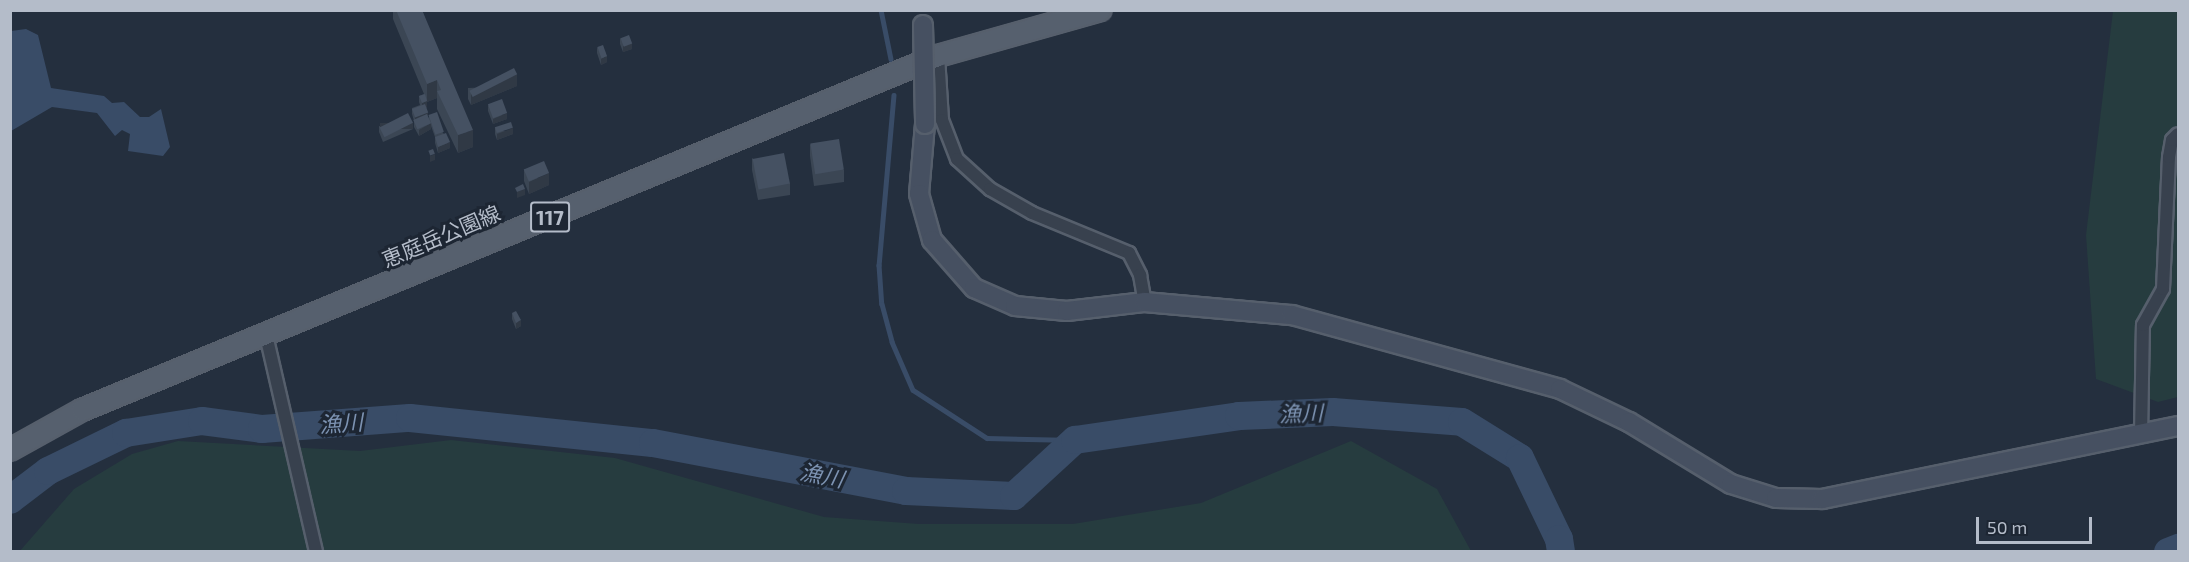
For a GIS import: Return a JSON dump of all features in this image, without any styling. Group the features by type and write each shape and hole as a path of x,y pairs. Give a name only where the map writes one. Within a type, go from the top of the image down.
{"main road":[{"name":"恵庭岳公園線","path":"10,450 82,410 938,56 1101,10"}],"street":[{"path":"923,18 925,124 919,194 932,240 974,288 1015,306 1068,311 1145,302 1292,315 1560,389 1629,422 1731,484 1776,498 1822,499 2141,436 2178,426"},
{"path":"938,56 942,120 957,159 990,189 1032,213 1129,253 1140,275 1145,302"},
{"path":"2141,436 2143,325 2163,289 2169,157 2172,140 2178,134"},
{"path":"266,335 315,552"}],"green space":[{"path":"2113,11 2178,11 2178,397 2158,402 2096,379 2086,235"},
{"path":"451,440 615,458 824,517 919,524 1073,524 1201,503 1351,441 1437,489 1471,551 19,552 74,489 132,454 178,441 360,451"}],"water":[{"path":"26,29 38,35 51,88 104,96 112,103 124,102 140,117 149,117 161,109 170,147 163,156 128,151 130,134 122,130 115,136 97,113 52,107 11,131 11,31"}],"building":[{"path":"396,10 422,10 473,130 458,135 437,91 441,90 437,80 427,84"},
{"path":"629,35 632,43 624,47 621,38"},
{"path":"603,45 607,56 601,58 597,47"},
{"path":"514,68 517,74 473,97 469,91"},
{"path":"425,94 427,101 422,103 419,96"},
{"path":"502,99 507,113 493,118 488,104"},
{"path":"425,104 428,112 415,117 412,109"},
{"path":"437,112 444,132 435,135 428,115"},
{"path":"408,113 413,123 384,137 379,128"},
{"path":"427,114 431,123 417,129 413,120"},
{"path":"511,122 513,128 497,133 495,127"},
{"path":"446,133 450,142 438,147 435,137"},
{"path":"839,139 844,170 815,174 810,144"},
{"path":"433,149 435,154 430,156 428,151"},
{"path":"784,153 790,183 759,190 753,159"},
{"path":"544,161 549,173 529,182 524,170"},
{"path":"523,184 525,189 517,192 515,188"},
{"path":"516,311 521,320 516,323 512,313"}],"waterway":[{"path":"881,10 891,59"},
{"path":"894,95 879,265 882,304 892,342 913,390 987,438 1075,440"},
{"name":"漁川","path":"10,500 48,471 126,433 202,421 262,429 410,418 653,443 906,491 1014,496 1075,440 1239,416 1333,412 1462,422 1520,458 1559,539 1561,552"},
{"name":"漁川","path":"2168,552 2178,548"}]}
